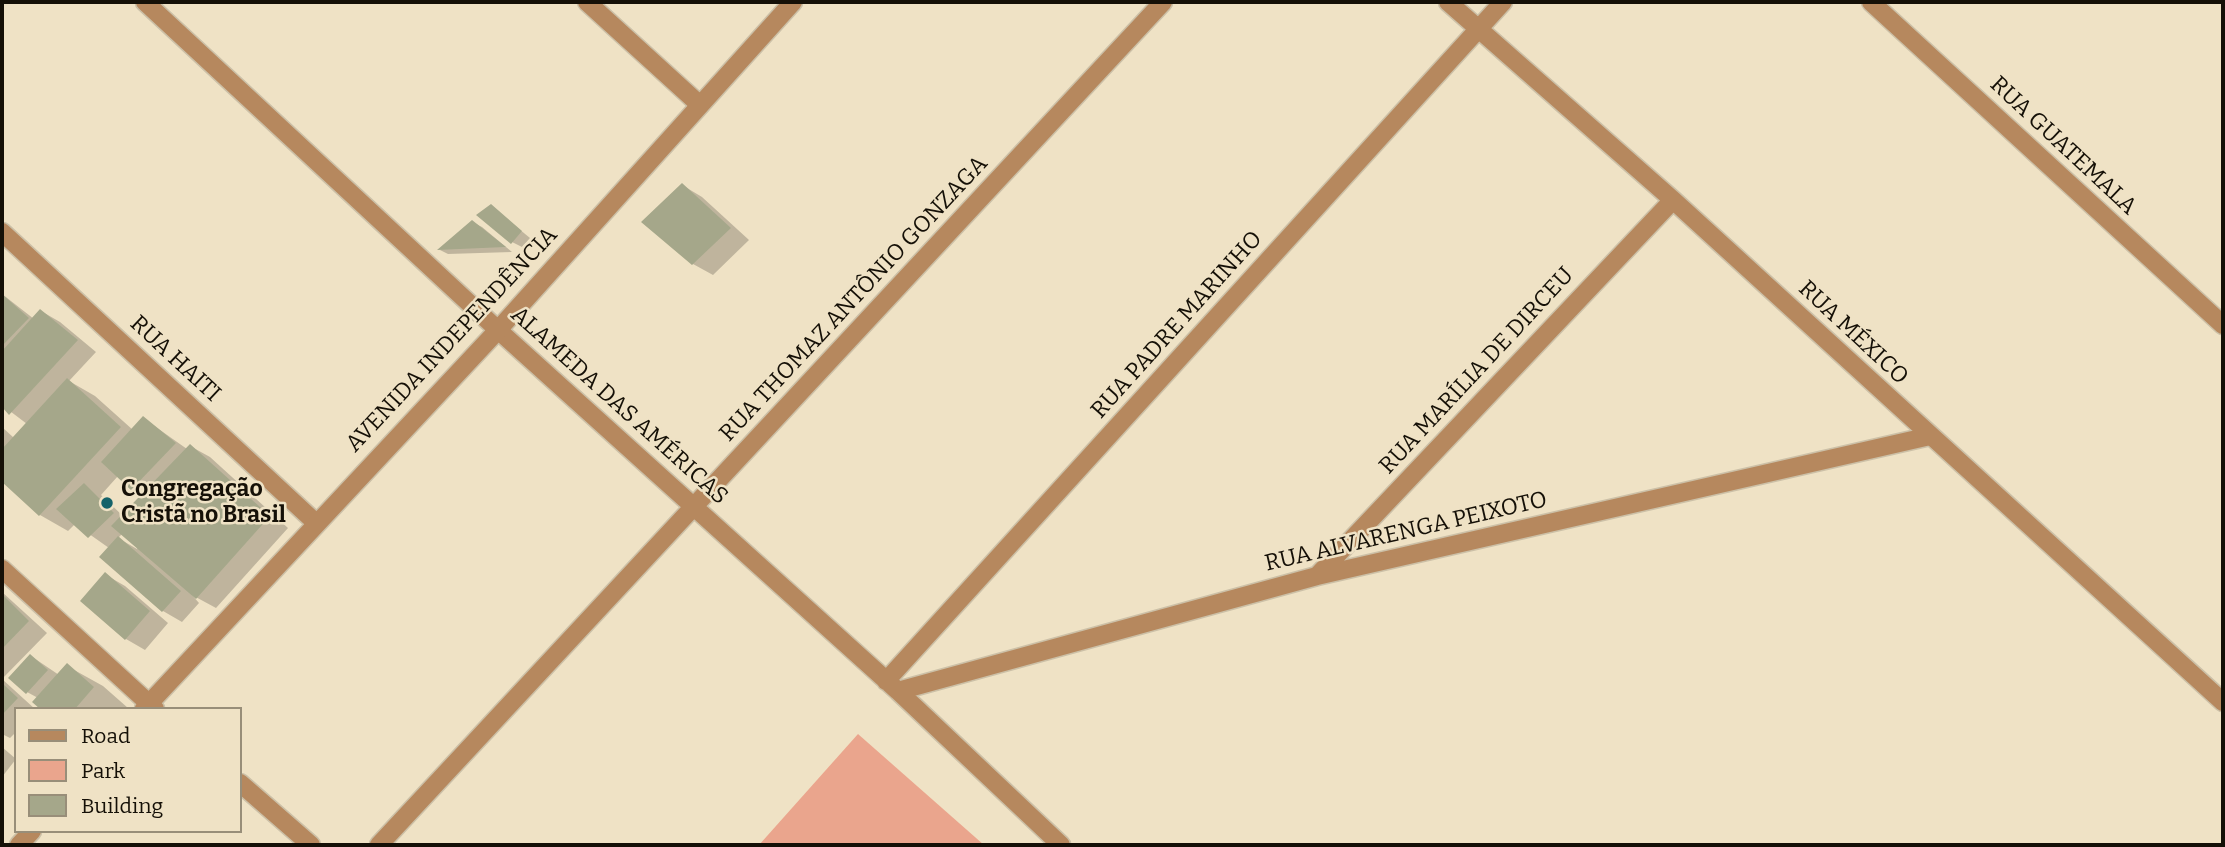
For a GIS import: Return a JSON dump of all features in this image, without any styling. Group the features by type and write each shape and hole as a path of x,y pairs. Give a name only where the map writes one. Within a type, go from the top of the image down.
{"street":[{"name":"ALAMEDA DAS AMÉRICAS","path":"145,2 498,330 892,686 1061,845"},
{"path":"587,2 700,105"},
{"name":"AVENIDA INDEPENDÊNCIA","path":"149,707 316,522 498,330 793,2"},
{"name":"RUA THOMAZ ANTÔNIO GONZAGA","path":"379,845 1163,2"},
{"name":"RUA MÉXICO","path":"1448,2 1673,200 2223,702"},
{"name":"RUA PADRE MARINHO","path":"892,686 1503,2"},
{"name":"RUA GUATEMALA","path":"1871,2 2223,326"},
{"name":"RUA MARÍLIA DE DIRCEU","path":"1317,576 1673,200"},
{"name":"RUA HAITI","path":"2,232 316,522"},
{"name":"RUA ALVARENGA PEIXOTO","path":"892,686 1317,576 1930,436"},
{"path":"2,569 149,707"},
{"path":"242,785 311,845"}],"green space":[{"path":"858,734 984,845 759,845"}],"building":[{"path":"682,183 731,228 692,265 641,222"},
{"path":"491,204 522,231 511,244 476,215"},
{"path":"472,220 506,247 437,250"},
{"path":"2,294 29,318 2,346"},
{"path":"40,309 78,340 9,415 2,407 2,351"},
{"path":"67,378 121,427 39,516 2,482 2,449"},
{"path":"143,416 176,443 131,490 101,462"},
{"path":"190,444 270,516 196,599 111,526"},
{"path":"84,483 114,513 88,538 56,509"},
{"path":"118,536 181,591 162,612 99,557"},
{"path":"105,572 150,611 125,640 80,601"},
{"path":"2,594 29,621 2,649"},
{"path":"30,654 48,670 26,694 8,678"},
{"path":"67,663 94,687 77,707 38,707 32,702"},
{"path":"2,683 18,698 2,715"}],"place":[{"name":"Congregação Cristã no Brasil","path":"107,503"}]}
